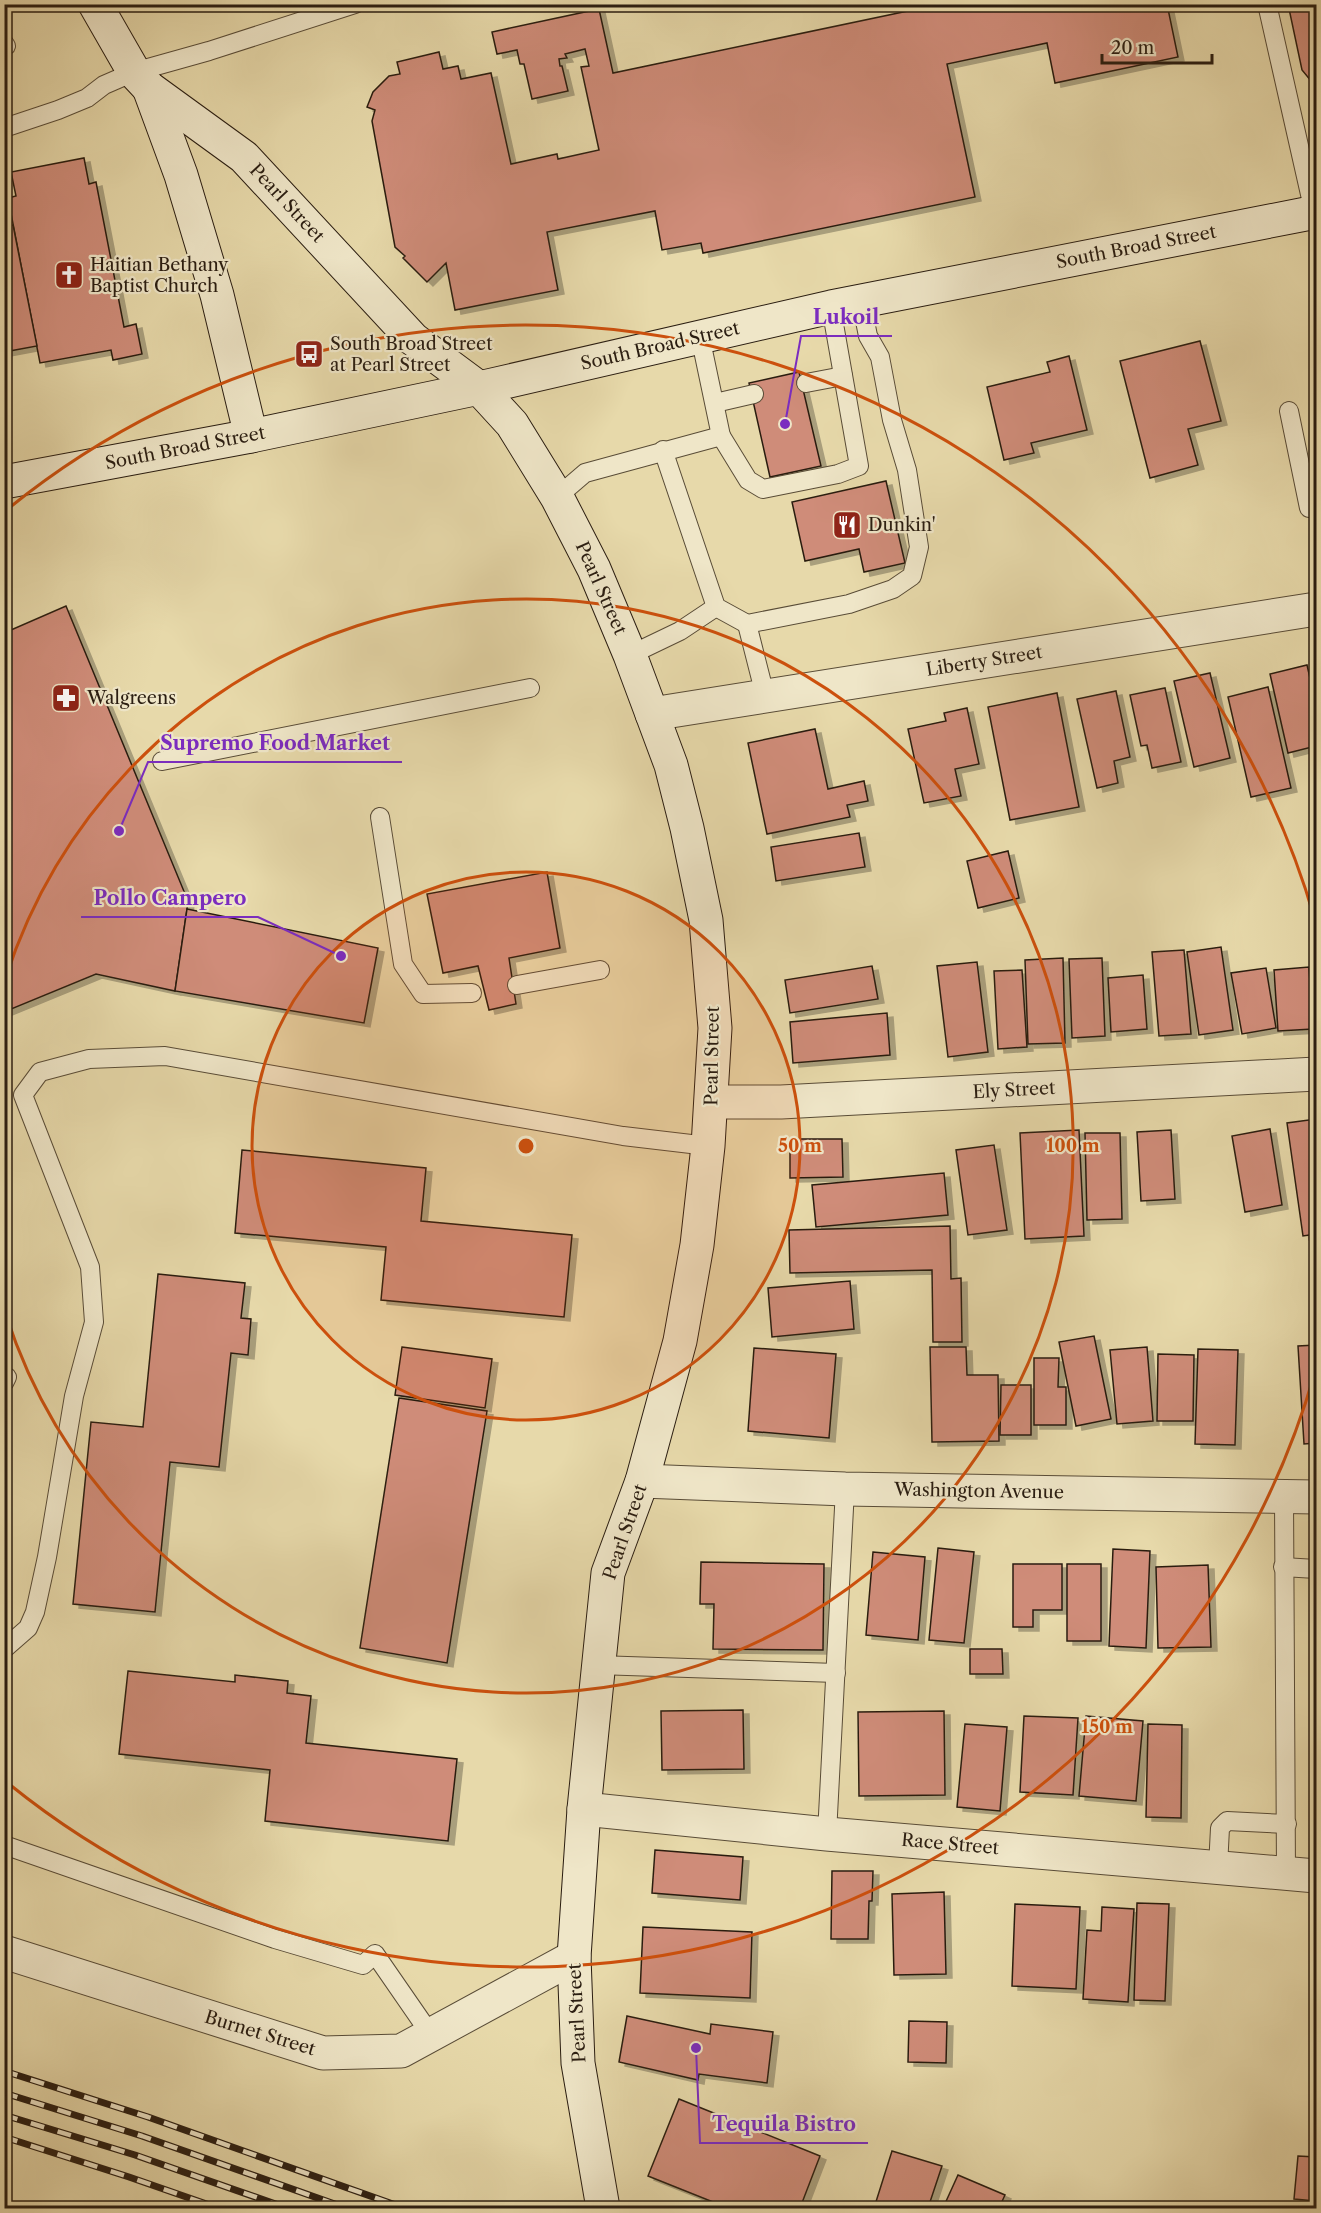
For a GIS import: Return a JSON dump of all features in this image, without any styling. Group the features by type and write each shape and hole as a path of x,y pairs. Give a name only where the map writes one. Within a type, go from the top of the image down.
{"street":[{"name":"Pearl Street","path":"95,4 142,80 181,176 217,295 250,436"},
{"name":"Pearl Street","path":"142,80 244,157 413,339 479,387 512,424 557,497 594,569 630,655 670,765 706,920 715,1028 712,1102 697,1245 680,1341 642,1481 608,1573 584,1809 574,1957 578,2063 603,2208"},
{"name":"South Broad Street","path":"4,482 250,436 846,304 1315,212"},
{"name":"Liberty Street","path":"652,714 1317,609"},
{"name":"Ely Street","path":"712,1102 781,1102 1317,1074"},
{"name":"Washington Avenue","path":"642,1481 845,1489 1317,1497"},
{"name":"Race Street","path":"584,1809 827,1834 1301,1875"},
{"name":"Burnet Street","path":"4,1952 323,2053 401,2050 574,1957"}],"lane":[{"path":"4,128 87,98 104,85 142,80 209,51 355,4"},
{"path":"1267,4 1315,212"},
{"path":"4,43 6,46 4,47"},
{"path":"700,336 721,436 748,480 763,489 838,474 859,466 843,376 846,304"},
{"path":"663,450 716,607 747,624 849,604 893,589 912,576 919,548 907,470 892,420 880,357 846,304"},
{"path":"806,383 843,376"},
{"path":"715,403 754,394"},
{"path":"1289,411 1309,508 1317,507"},
{"path":"557,497 585,473 721,436"},
{"path":"630,655 680,631 716,607"},
{"path":"747,624 765,695"},
{"path":"162,762 530,688"},
{"path":"380,817 403,964 423,994 472,993"},
{"path":"517,985 600,970"},
{"path":"4,1649 28,1628 35,1612 47,1557 74,1396 94,1322 90,1267 23,1095 40,1072 89,1059 165,1056 623,1136 708,1146"},
{"path":"827,1834 845,1489"},
{"path":"1284,1497 1287,1824 1301,1875"},
{"path":"1283,1567 1317,1569"},
{"path":"597,1665 836,1673"},
{"path":"1218,1867 1220,1828 1227,1821 1287,1824"},
{"path":"4,1845 274,1939 363,1965 375,1954 431,2035"}],"building":[{"path":"941,4 1167,4 1178,57 1055,83 1047,43 947,64 975,197 703,253 701,243 662,250 655,211 547,232 558,290 455,310 446,263 427,282 395,247 372,121 375,110 367,107 373,92 389,76 400,74 397,62 439,52 443,69 458,66 461,79 491,73 511,164 557,154 558,159 599,150 581,67 589,66 585,49 565,54 567,58 559,59 568,91 532,99 524,64 520,64 517,50 497,54 492,32 599,9 613,73"},
{"path":"1288,4 1316,4 1316,87 1302,70"},
{"name":"Haitian Bethany Baptist Church","path":"84,158 89,184 96,182 124,327 136,324 142,354 113,360 111,350 40,363 8,198 16,196 11,172"},
{"path":"13,225 37,346 4,352 4,226"},
{"path":"1200,341 1221,421 1188,429 1198,465 1150,478 1120,361"},
{"path":"1069,356 1087,430 1031,443 1034,453 1004,460 987,387 1050,372 1047,362"},
{"path":"799,372 821,466 770,477 749,383"},
{"name":"Dunkin'","path":"886,481 905,563 864,572 859,549 805,561 792,502"},
{"path":"66,606 188,901 175,991 96,974 4,1012 4,633"},
{"path":"1307,665 1316,705 1316,746 1288,753 1270,674"},
{"path":"1210,673 1230,758 1194,767 1174,681"},
{"path":"1268,687 1291,788 1251,797 1228,697"},
{"path":"1165,688 1181,762 1152,768 1147,745 1141,746 1130,695"},
{"path":"1116,691 1130,757 1114,761 1118,783 1097,788 1077,699"},
{"path":"1057,693 1079,807 1010,820 988,707"},
{"path":"967,708 979,764 955,769 961,796 924,803 908,729 946,721 944,713"},
{"path":"815,729 828,789 864,781 868,801 847,805 850,817 767,834 748,743"},
{"path":"859,833 865,867 776,881 771,847"},
{"path":"1008,851 1019,898 978,908 967,861"},
{"path":"547,872 560,948 509,958 516,1004 489,1010 478,966 443,973 427,894"},
{"path":"187,909 378,948 364,1023 175,991"},
{"path":"1221,947 1233,1030 1199,1035 1187,952"},
{"path":"1184,950 1191,1034 1159,1036 1152,952"},
{"path":"1063,958 1065,1043 1028,1044 1025,960"},
{"path":"1102,958 1105,1036 1072,1038 1069,959"},
{"path":"977,962 988,1052 948,1057 937,966"},
{"path":"872,966 878,999 790,1013 785,980"},
{"path":"1309,967 1313,1029 1278,1031 1274,970"},
{"path":"1266,968 1276,1028 1242,1034 1231,973"},
{"path":"1022,970 1027,1047 998,1049 994,971"},
{"path":"1143,975 1147,1029 1111,1032 1108,978"},
{"path":"887,1013 890,1055 793,1063 790,1022"},
{"path":"1316,1119 1316,1234 1303,1236 1287,1123"},
{"path":"1270,1129 1282,1205 1245,1212 1232,1136"},
{"path":"1079,1130 1084,1236 1025,1239 1020,1133"},
{"path":"1171,1130 1175,1199 1141,1201 1137,1132"},
{"path":"1085,1133 1120,1133 1122,1219 1087,1220"},
{"path":"790,1139 842,1139 843,1177 790,1178"},
{"path":"994,1145 1007,1230 968,1235 956,1150"},
{"path":"242,1150 426,1168 421,1221 572,1235 564,1317 381,1300 386,1247 235,1233"},
{"path":"944,1173 948,1215 816,1227 812,1185"},
{"path":"950,1226 951,1279 961,1278 962,1342 933,1342 932,1270 790,1273 789,1230"},
{"path":"158,1274 245,1283 241,1318 251,1319 248,1355 231,1353 219,1467 170,1462 155,1612 73,1604 91,1422 143,1427"},
{"path":"850,1281 854,1329 772,1337 768,1288"},
{"path":"1094,1336 1111,1419 1076,1426 1059,1342"},
{"path":"1316,1345 1316,1443 1304,1444 1298,1346"},
{"path":"402,1347 492,1359 485,1408 395,1395"},
{"path":"930,1347 966,1347 967,1375 998,1375 999,1441 932,1442"},
{"path":"1147,1347 1153,1421 1117,1424 1110,1350"},
{"path":"754,1348 836,1354 829,1438 748,1431"},
{"path":"1198,1349 1238,1350 1235,1445 1195,1444"},
{"path":"1158,1354 1194,1355 1193,1421 1157,1421"},
{"path":"1034,1358 1059,1358 1058,1387 1066,1387 1066,1425 1034,1425"},
{"path":"1001,1385 1031,1385 1031,1435 1000,1435"},
{"path":"399,1398 487,1411 447,1663 360,1648"},
{"path":"938,1548 974,1552 964,1643 929,1640"},
{"path":"1113,1549 1150,1551 1146,1648 1109,1646"},
{"path":"873,1552 925,1557 918,1640 866,1635"},
{"path":"701,1562 824,1564 823,1650 713,1649 714,1604 700,1604"},
{"path":"1013,1564 1062,1564 1062,1610 1033,1610 1033,1627 1013,1627"},
{"path":"1067,1564 1101,1564 1101,1641 1067,1641"},
{"path":"1208,1565 1211,1647 1158,1648 1156,1567"},
{"path":"970,1649 1002,1649 1003,1674 970,1674"},
{"path":"128,1671 235,1682 235,1675 288,1681 287,1693 311,1696 306,1743 457,1759 448,1841 265,1821 270,1770 119,1754"},
{"path":"743,1710 744,1769 662,1770 661,1711"},
{"path":"944,1711 945,1795 859,1796 858,1712"},
{"path":"1024,1716 1078,1718 1073,1795 1020,1792"},
{"path":"1086,1716 1143,1721 1136,1801 1079,1796"},
{"path":"965,1724 1007,1727 1000,1811 957,1807"},
{"path":"1148,1724 1182,1725 1181,1818 1146,1817"},
{"path":"655,1850 743,1857 740,1900 652,1893"},
{"path":"832,1871 873,1871 868,1939 831,1939"},
{"path":"944,1892 946,1974 894,1975 892,1894"},
{"path":"1137,1903 1169,1904 1165,2001 1134,2000"},
{"path":"1015,1904 1080,1907 1076,1989 1012,1986"},
{"path":"1102,1907 1134,1909 1128,2002 1083,1999 1087,1930 1101,1931"},
{"path":"643,1927 752,1932 750,1998 640,1993"},
{"path":"627,2016 710,2034 711,2024 773,2032 767,2083 699,2074 698,2080 619,2062"},
{"path":"909,2021 947,2022 946,2063 908,2062"},
{"path":"679,2099 820,2156 800,2208 728,2208 648,2176"},
{"path":"892,2151 942,2166 928,2208 874,2208"},
{"path":"1298,2156 1316,2157 1316,2201 1294,2199"},
{"path":"958,2175 1005,2195 999,2208 943,2208"}],"railway":[{"path":"4,2071 148,2117 404,2208"},
{"path":"4,2093 142,2136 346,2208"},
{"path":"4,2115 135,2155 287,2208"},
{"path":"4,2137 218,2208"}],"place":[{"name":"Haitian Bethany Baptist Church","path":"69,275"},
{"name":"South Broad Street at Pearl Street","path":"309,354"},
{"name":"Lukoil","path":"785,424"},
{"name":"Dunkin'","path":"847,525"},
{"name":"Walgreens","path":"66,698"},
{"name":"Supremo Food Market","path":"119,831"},
{"name":"Pollo Campero","path":"341,956"},
{"name":"Tequila Bistro","path":"696,2048"}]}
